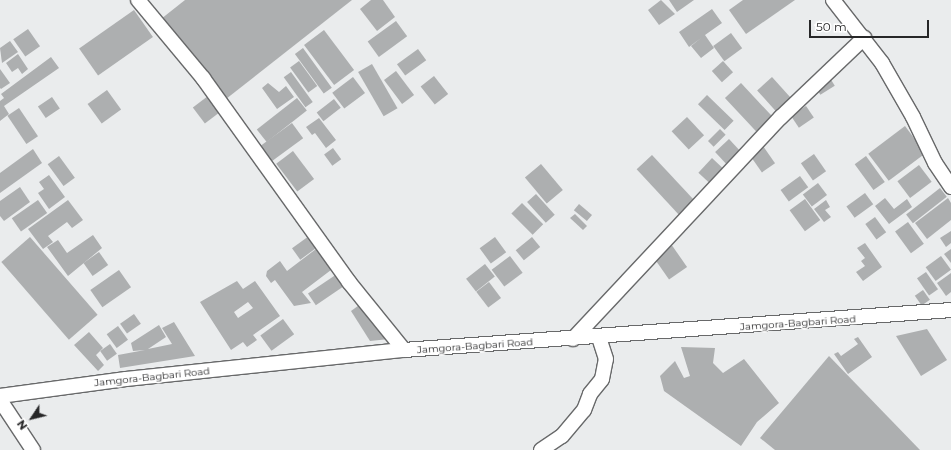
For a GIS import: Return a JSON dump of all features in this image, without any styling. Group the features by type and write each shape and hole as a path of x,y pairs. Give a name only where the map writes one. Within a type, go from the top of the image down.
{"street":[{"path":"138,0 203,78 349,282 404,350"},
{"path":"833,0 882,63 913,117 935,163 951,186"},
{"path":"573,339 781,117 864,38"},
{"name":"Jamgora-Bagbari Road","path":"0,396 126,379 404,350 599,338 951,310"},
{"path":"542,450 562,436 575,420 602,379 606,360 599,338"},
{"path":"0,400 33,450"}],"building":[{"path":"185,0 352,0 226,99 161,19"},
{"path":"371,0 383,0 395,17 377,31 360,9"},
{"path":"661,0 675,14 659,25 648,10"},
{"path":"669,0 694,0 677,12"},
{"path":"743,0 795,0 746,34 729,10"},
{"path":"712,9 722,23 705,35 714,48 701,58 691,46 701,38 689,47 679,32"},
{"path":"134,10 153,37 98,75 79,48"},
{"path":"396,21 407,36 379,57 368,42"},
{"path":"28,29 40,46 25,57 13,39"},
{"path":"324,30 354,70 334,85 304,45"},
{"path":"731,33 742,48 724,61 713,46"},
{"path":"10,41 18,52 2,63 0,48"},
{"path":"303,48 332,88 324,94 295,54"},
{"path":"418,49 426,60 405,76 397,64"},
{"path":"18,54 28,69 22,74 18,68 12,72 6,63"},
{"path":"51,57 59,68 4,106 9,114 0,121 0,101 4,98 1,94"},
{"path":"299,61 317,86 308,93 290,67"},
{"path":"723,61 733,72 722,82 712,71"},
{"path":"372,64 398,108 384,116 358,72"},
{"path":"0,69 10,83 1,89 0,88"},
{"path":"396,71 414,95 402,104 384,80"},
{"path":"291,72 313,102 305,107 284,77"},
{"path":"434,76 448,94 435,105 421,86"},
{"path":"353,77 365,93 344,109 332,93"},
{"path":"772,77 792,99 777,113 757,90"},
{"path":"830,78 835,86 820,95 816,87"},
{"path":"268,83 279,92 286,86 294,97 277,109 262,88"},
{"path":"741,83 774,118 758,133 725,98"},
{"path":"107,90 121,109 102,124 88,104"},
{"path":"707,95 734,121 725,130 698,104"},
{"path":"208,96 220,112 205,123 193,107"},
{"path":"52,97 60,109 46,118 38,107"},
{"path":"297,98 307,111 267,142 257,129"},
{"path":"334,99 341,108 323,121 317,113"},
{"path":"806,106 814,118 799,128 791,116"},
{"path":"19,108 38,136 26,144 7,116"},
{"path":"687,117 704,135 689,150 672,131"},
{"path":"319,118 336,140 326,148 315,133 312,135 306,127"},
{"path":"292,123 303,138 268,164 257,148"},
{"path":"905,126 925,153 889,181 868,154"},
{"path":"720,129 726,135 714,147 708,141"},
{"path":"729,139 740,151 726,164 715,152"},
{"path":"763,146 775,163 762,172 750,155"},
{"path":"333,148 341,159 332,166 324,154"},
{"path":"33,149 42,163 0,193 0,173"},
{"path":"293,151 314,179 297,192 276,164"},
{"path":"814,154 826,171 813,180 801,163"},
{"path":"652,155 696,202 680,216 637,169"},
{"path":"59,156 75,178 64,186 48,164"},
{"path":"866,156 885,182 873,190 855,164"},
{"path":"712,158 724,169 710,184 698,173"},
{"path":"541,164 563,190 547,204 525,177"},
{"path":"919,165 932,182 910,198 897,181"},
{"path":"49,175 65,197 49,209 38,193 44,189 39,182"},
{"path":"800,176 808,187 789,201 781,190"},
{"path":"818,183 827,195 812,206 803,194"},
{"path":"20,187 30,202 4,221 0,216 0,201"},
{"path":"940,188 947,197 913,223 906,214"},
{"path":"865,193 873,204 855,218 846,207"},
{"path":"536,194 555,215 546,223 527,202"},
{"path":"885,198 894,209 907,199 912,207 889,224 875,206"},
{"path":"948,198 951,203 951,220 927,239 915,223"},
{"path":"805,199 820,220 805,231 790,210"},
{"path":"38,200 47,213 21,231 12,218"},
{"path":"68,200 83,220 72,228 67,222 48,236 53,242 43,249 28,229"},
{"path":"826,200 830,207 825,210 831,217 824,222 814,209"},
{"path":"522,203 543,224 533,235 511,214"},
{"path":"579,204 592,215 587,221 574,210"},
{"path":"575,214 587,226 583,230 570,218"},
{"path":"875,217 886,232 876,239 865,224"},
{"path":"908,222 924,244 911,253 895,231"},
{"path":"951,231 951,243 946,247 940,238"},
{"path":"93,235 102,248 68,276 47,247 58,240 67,253"},
{"path":"309,236 317,247 300,260 292,248"},
{"path":"30,237 98,315 69,340 1,262"},
{"path":"495,237 506,252 491,264 480,248"},
{"path":"532,237 540,247 524,260 516,250"},
{"path":"865,243 882,267 863,281 856,272 865,266 861,261 865,258 857,248"},
{"path":"671,244 687,267 669,280 653,257"},
{"path":"316,249 331,270 302,292 311,303 294,306 275,280 271,283 266,276 267,271 280,261 287,271"},
{"path":"951,249 951,263 944,254"},
{"path":"99,252 108,265 93,276 83,263"},
{"path":"510,256 523,273 504,287 492,270"},
{"path":"941,256 951,270 936,281 926,267"},
{"path":"485,264 495,277 476,291 466,279"},
{"path":"119,270 131,287 102,307 90,290"},
{"path":"926,272 938,289 929,296 917,278"},
{"path":"951,273 951,292 946,296 937,283"},
{"path":"337,274 345,286 316,305 308,294"},
{"path":"237,281 243,289 255,281 280,316 253,335 257,340 247,347 243,342 231,350 200,302","holes":["248,302 253,308 238,318 234,312"]},
{"path":"489,282 501,298 488,308 476,292"},
{"path":"923,290 930,300 922,306 915,296"},
{"path":"362,303 389,339 370,341 351,311"},
{"path":"134,314 141,324 127,334 120,324"},
{"path":"283,319 294,334 272,351 260,335"},
{"path":"174,322 195,356 120,368 118,355 145,350 133,351 131,343 159,325 166,337 148,349 172,344 162,328"},
{"path":"118,326 128,340 117,348 107,334"},
{"path":"927,329 947,360 921,376 896,336"},
{"path":"89,332 103,348 96,355 104,365 98,371 74,345"},
{"path":"858,337 872,357 848,374 834,354 838,352 841,356 858,344 854,339"},
{"path":"110,344 117,354 107,361 100,351"},
{"path":"681,347 715,348 713,363 723,373 744,359 779,403 757,422 741,446 664,391 660,376 675,361 684,378 690,376"},
{"path":"829,356 920,450 775,450 760,438"}]}
